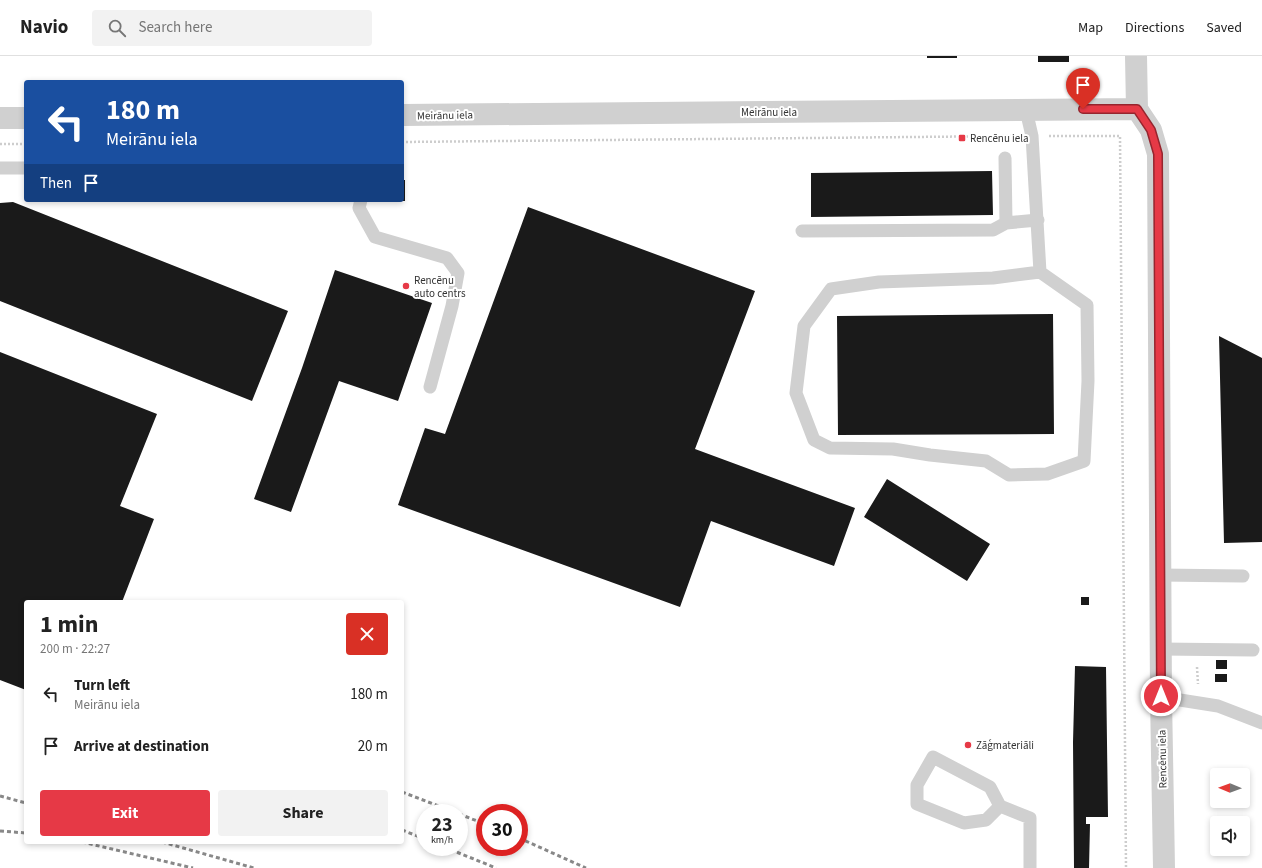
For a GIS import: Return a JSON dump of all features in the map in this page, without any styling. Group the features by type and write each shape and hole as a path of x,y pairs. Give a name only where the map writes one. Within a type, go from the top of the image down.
{"street":[{"path":"1136,56 1137,109"},
{"name":"Meirānu iela","path":"404,115 1137,109"},
{"name":"Rencēnu iela","path":"1137,109 1151,130 1158,154 1161,696 1164,868"},
{"path":"0,118 24,118"}],"lane":[{"path":"1026,110 1032,136 1040,272"},
{"path":"1005,158 1006,223"},
{"path":"0,168 24,168"},
{"path":"360,202 359,208 375,237 447,258 458,273 452,306 430,387"},
{"path":"802,231 993,230 1006,223 1038,220"},
{"path":"1040,272 1087,305 1088,381 1084,461 1047,474 1008,475 986,461 930,456 893,449 830,448 814,440 796,393 804,326 831,289 879,282 993,278 1040,272"},
{"path":"1160,575 1243,576"},
{"path":"1161,649 1253,650"},
{"path":"1161,696 1218,706 1262,723"},
{"path":"1000,806 986,820 964,823 917,804 917,784 933,757 990,787 1000,806 1030,818 1030,868"}],"path":[{"path":"404,142 1120,136 1126,868"},
{"path":"0,144 24,144"}],"building":[{"path":"927,56 957,56 957,58 927,58"},
{"path":"1038,56 1069,56 1069,62 1038,62"},
{"path":"992,171 993,215 811,217 811,173"},
{"path":"404,180 405,180 404,201"},
{"path":"13,202 288,311 252,401 0,301 0,203"},
{"path":"528,207 755,291 695,449 855,508 834,566 711,521 680,607 398,505 425,428 445,434"},
{"path":"335,270 432,303 398,401 339,381 291,512 254,499 302,368"},
{"path":"1053,314 1054,434 838,435 837,316"},
{"path":"1219,336 1262,358 1262,542 1224,543"},
{"path":"0,352 157,414 120,506 154,519 123,600 24,600 24,689 0,680"},
{"path":"887,479 990,544 967,581 864,517"},
{"path":"1081,597 1089,597 1089,605 1081,605"},
{"path":"1216,660 1227,660 1227,669 1216,669"},
{"path":"1075,666 1106,667 1108,817 1086,817 1086,824 1090,824 1089,868 1074,868 1073,742"},
{"path":"1215,674 1227,674 1227,682 1215,682"}],"railway":[{"path":"404,793 433,804"},
{"path":"0,796 24,802"},
{"path":"468,817 476,821"},
{"path":"0,831 24,833"},
{"path":"404,831 416,835"},
{"path":"528,842 586,868"},
{"path":"91,844 193,868"},
{"path":"169,844 254,868"},
{"path":"466,856 496,868"}],"place":[{"name":"Rencēnu iela","path":"962,138"},
{"name":"Rencēnu auto centrs","path":"406,286"},
{"name":"Zāģmateriāli","path":"968,745"}],"route":[{"path":"1083,109 1137,109 1151,130 1158,154 1161,696"}]}
